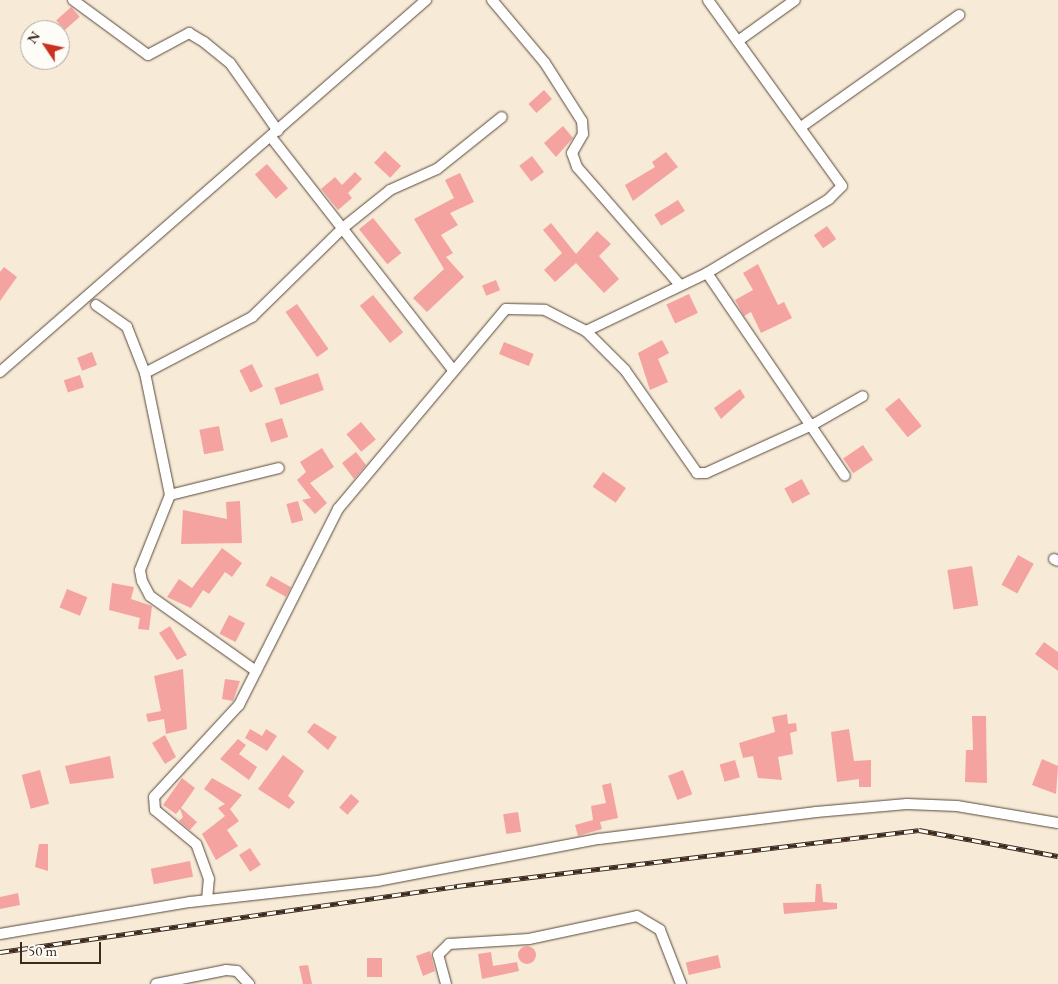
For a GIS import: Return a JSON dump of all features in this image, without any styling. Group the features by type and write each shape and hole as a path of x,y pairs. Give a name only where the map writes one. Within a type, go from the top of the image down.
{"street":[{"path":"73,0 148,55 190,33 230,63 275,134 452,369"},
{"path":"0,372 275,134 426,0"},
{"path":"492,0 545,63 582,121 583,134 572,153 577,167 680,285"},
{"path":"586,331 707,273 839,192 841,179 708,0"},
{"path":"738,42 795,0"},
{"path":"802,127 959,15"},
{"path":"145,373 252,317 344,227 390,190 436,168 502,117"},
{"path":"707,273 814,424 845,476"},
{"path":"96,305 127,327 145,373 170,495 140,570 142,580 150,596 256,671"},
{"path":"207,900 208,879 196,844 155,810 154,797 240,705 338,510 452,369 506,309 545,310 586,331 625,370 697,473 706,473 814,424 863,396"},
{"path":"170,495 279,468"},
{"path":"0,934 207,900 378,881 599,839 907,804 957,806 1058,823"},
{"path":"446,984 438,955 448,944 529,939 637,916 660,930 681,984"},
{"path":"156,984 226,970 237,971 249,984"}],"building":[{"path":"71,7 80,17 70,25 70,20 57,20"},
{"path":"544,90 552,99 536,113 528,104"},
{"path":"563,126 573,138 556,157 544,143"},
{"path":"385,151 401,166 390,178 374,163"},
{"path":"666,152 678,167 633,201 625,185 655,167 652,162"},
{"path":"532,156 544,172 531,182 519,166"},
{"path":"267,164 288,188 276,199 255,174"},
{"path":"355,172 362,179 348,193 352,198 338,210 321,189 335,177 342,185"},
{"path":"460,173 474,202 450,213 458,225 441,235 453,253 446,257 464,277 427,312 413,298 444,269 414,219 454,198 445,180"},
{"path":"678,200 685,211 661,226 654,215"},
{"path":"373,218 401,253 387,264 359,229"},
{"path":"551,223 576,254 597,231 611,244 599,256 619,279 604,293 576,263 555,282 544,270 562,253 543,230"},
{"path":"827,226 836,239 823,248 814,235"},
{"path":"758,264 778,305 784,302 792,318 761,333 751,312 744,316 735,300 753,290 743,273"},
{"path":"4,267 17,277 0,301 0,272"},
{"path":"496,280 500,290 486,296 482,286"},
{"path":"689,294 698,313 675,324 666,305"},
{"path":"373,295 403,332 390,343 360,306"},
{"path":"297,304 329,349 317,357 286,312"},
{"path":"662,340 669,353 658,359 668,382 650,390 638,353"},
{"path":"504,342 534,354 529,366 499,354"},
{"path":"92,352 97,365 82,371 77,358"},
{"path":"252,364 263,386 250,393 239,370"},
{"path":"318,373 324,390 280,405 275,388"},
{"path":"80,375 84,387 68,393 64,380"},
{"path":"740,389 745,397 721,419 714,408"},
{"path":"899,398 922,426 908,437 885,409"},
{"path":"282,418 288,437 271,443 265,424"},
{"path":"361,422 376,440 361,452 346,434"},
{"path":"219,426 224,451 204,454 199,430"},
{"path":"863,445 873,460 853,473 843,458"},
{"path":"322,448 334,467 310,483 327,503 315,514 302,500 311,498 297,480 306,472 300,462"},
{"path":"356,452 366,465 354,479 342,463"},
{"path":"603,472 626,488 616,503 593,487"},
{"path":"802,479 810,494 792,503 784,488"},
{"path":"240,501 242,543 181,544 183,510 227,519 226,502"},
{"path":"298,501 303,520 292,523 286,504"},
{"path":"222,548 242,563 232,577 225,572 209,594 203,590 191,608 167,597 179,579 192,588"},
{"path":"1018,555 1034,564 1017,593 1002,585"},
{"path":"972,566 978,606 954,609 947,570"},
{"path":"271,576 291,587 286,597 266,586"},
{"path":"112,583 134,587 131,599 152,606 149,630 138,629 140,618 109,610"},
{"path":"67,589 87,597 80,616 60,608"},
{"path":"229,615 245,623 236,642 219,634"},
{"path":"170,626 187,655 177,660 159,633"},
{"path":"1044,642 1058,652 1058,671 1035,654"},
{"path":"183,669 187,729 166,734 164,719 148,722 146,714 161,711 154,676"},
{"path":"225,679 240,681 233,701 222,699"},
{"path":"787,714 788,724 796,723 797,731 790,733 793,754 778,757 782,780 758,778 753,756 743,758 739,743 775,732 772,717"},
{"path":"972,716 986,716 987,783 965,782 966,750 973,750"},
{"path":"314,723 337,737 328,750 307,732"},
{"path":"250,729 262,736 266,729 277,736 267,751 245,738"},
{"path":"849,729 854,761 871,760 871,787 859,787 859,779 837,782 831,732"},
{"path":"165,735 176,757 165,764 152,743"},
{"path":"238,739 246,745 239,754 257,767 249,780 220,759"},
{"path":"283,755 304,771 288,796 295,802 289,809 258,789"},
{"path":"110,756 114,778 70,784 65,766"},
{"path":"1042,759 1058,766 1056,794 1032,785"},
{"path":"735,760 740,777 725,782 720,764"},
{"path":"40,770 49,804 31,809 22,775"},
{"path":"683,770 692,794 677,800 668,776"},
{"path":"182,778 195,788 181,808 197,822 190,830 179,821 183,817 180,809 176,814 163,805"},
{"path":"212,778 242,795 230,809 239,821 227,830 238,846 216,860 202,834 225,816 218,808 225,804 204,789"},
{"path":"611,783 618,818 600,822 602,829 578,836 575,825 593,820 591,806 606,803 602,785"},
{"path":"351,794 359,801 347,815 339,808"},
{"path":"518,812 521,832 506,834 503,814"},
{"path":"39,844 48,844 48,871 35,867"},
{"path":"250,848 261,865 250,872 239,855"},
{"path":"190,861 193,877 154,884 151,869"},
{"path":"816,884 821,884 823,902 837,903 837,909 784,914 783,903 815,902"},
{"path":"18,893 20,905 0,909 0,897"},
{"path":"527,946 533,949 536,955 533,961 527,964 521,961 518,955 521,949"},
{"path":"430,951 435,971 423,976 416,956"},
{"path":"491,952 493,966 517,962 519,971 482,979 478,954"},
{"path":"718,955 721,968 689,975 686,962"},
{"path":"367,958 382,958 382,977 367,977"},
{"path":"308,965 312,984 303,984 299,966"}],"railway":[{"path":"0,952 457,886 919,830 1058,856"}]}
